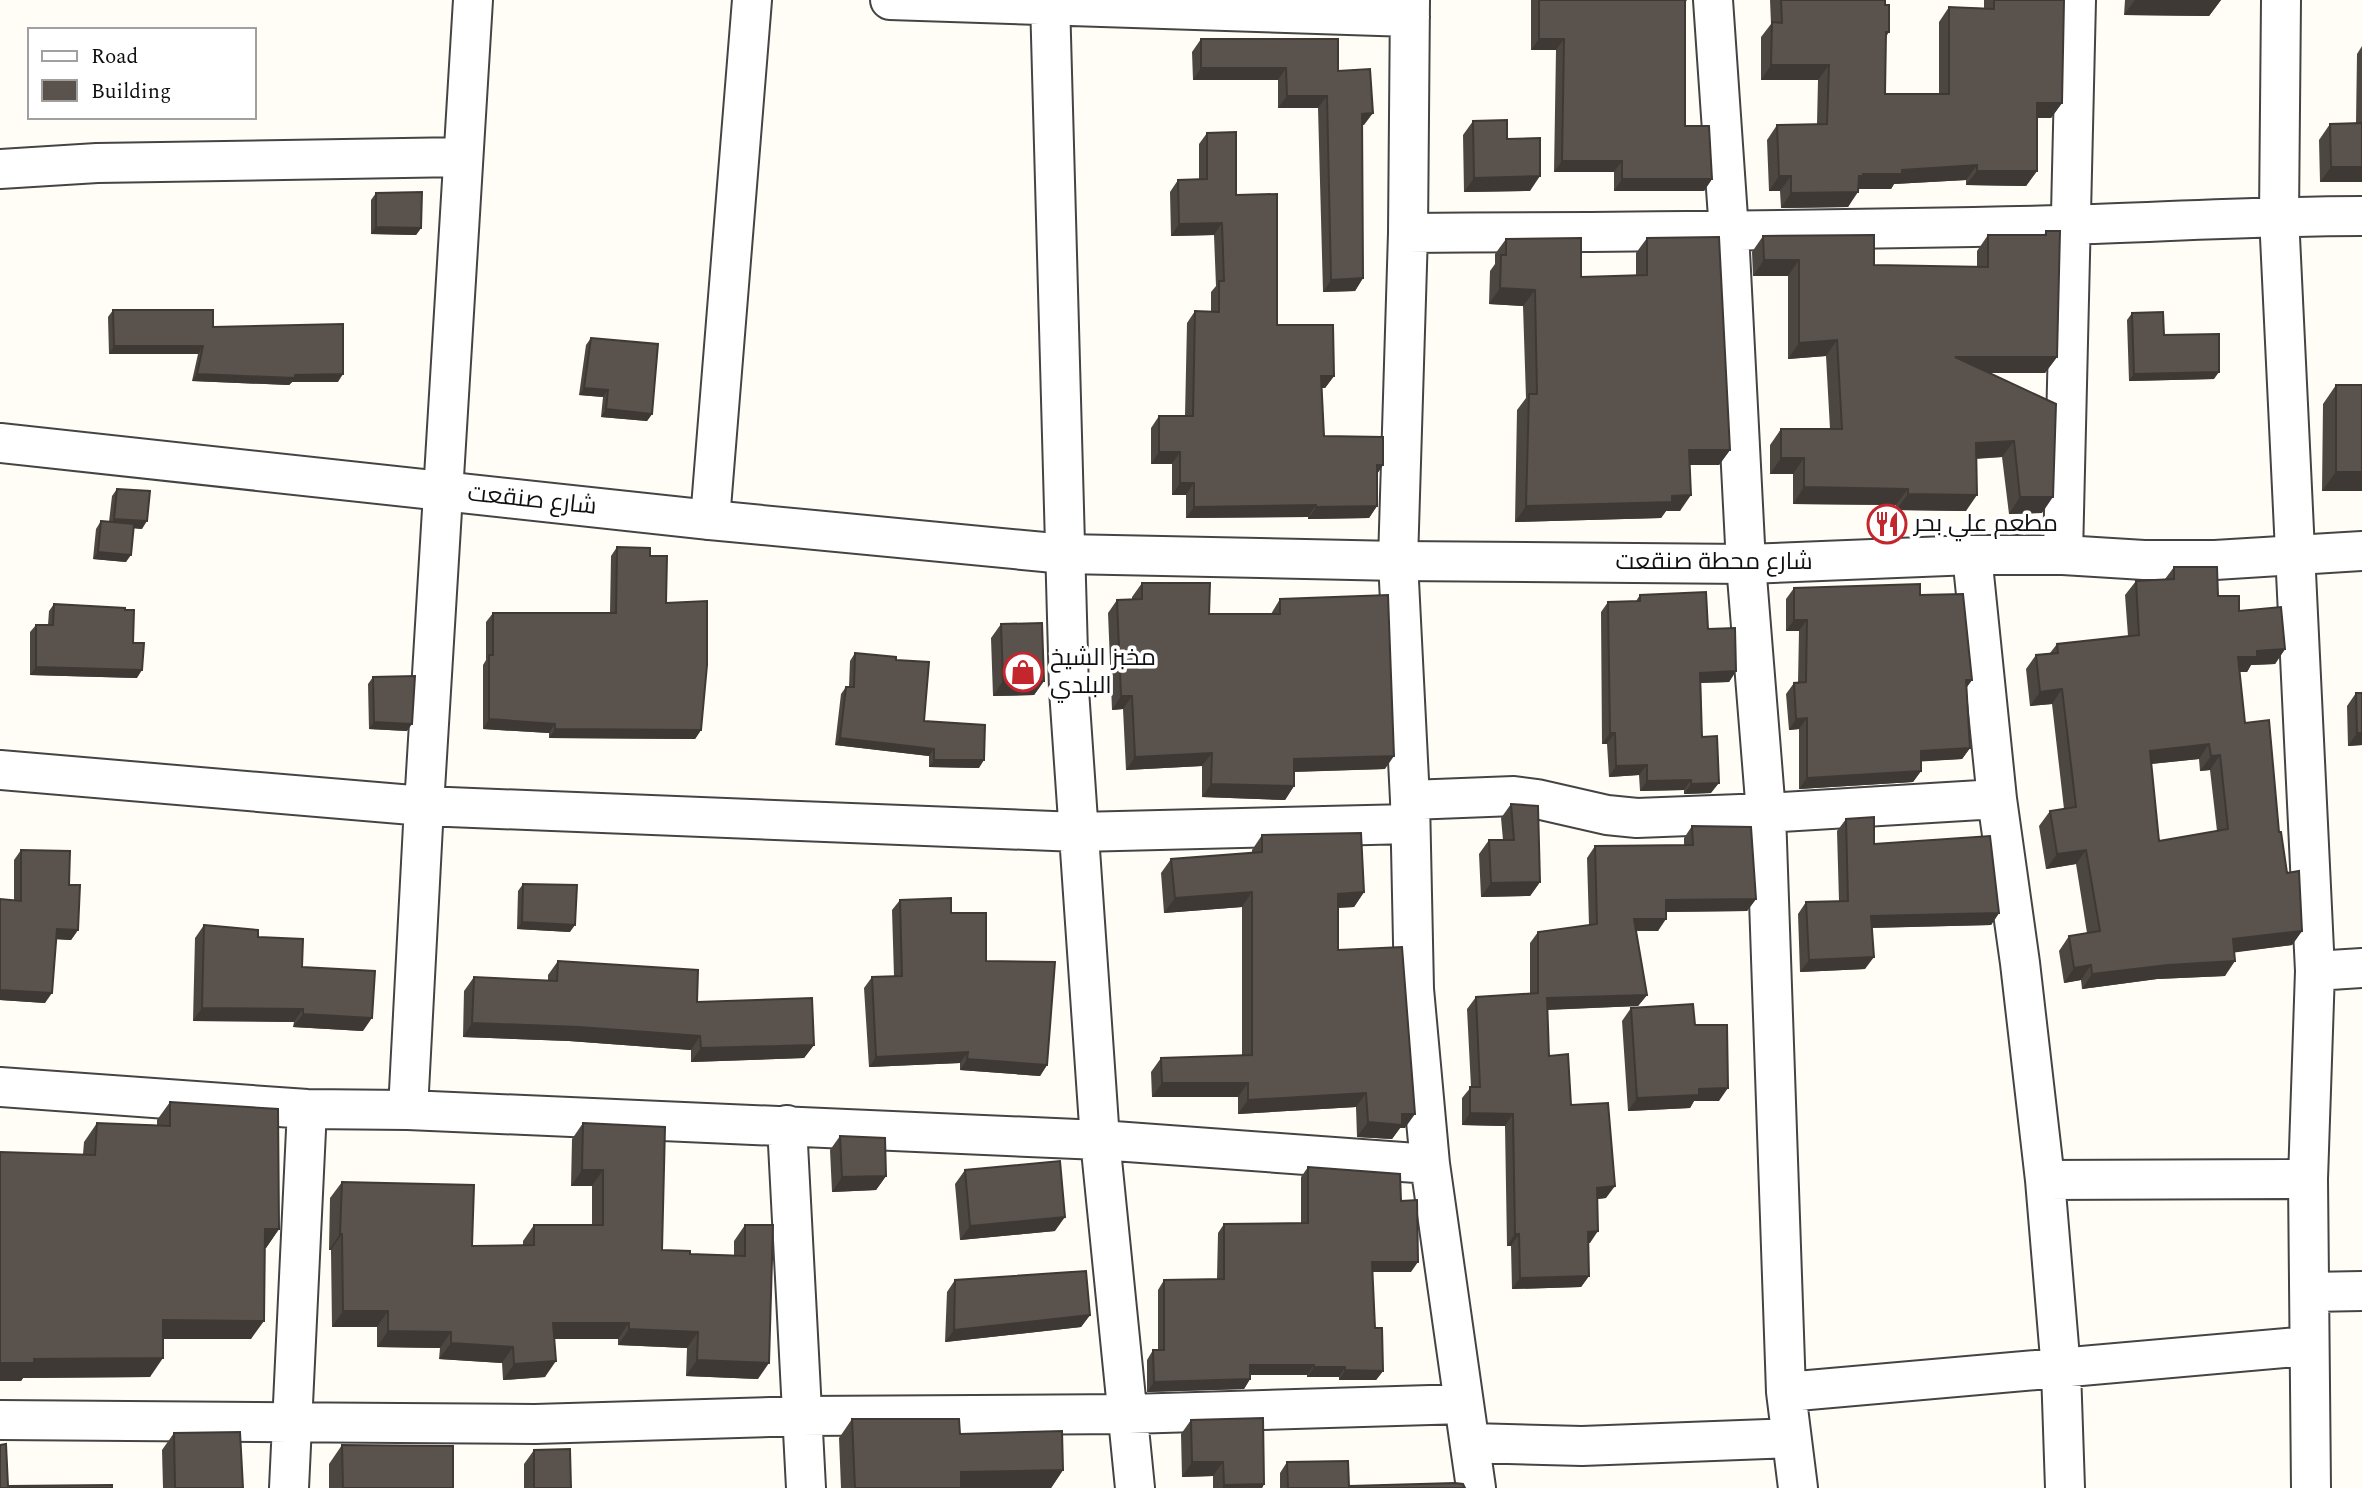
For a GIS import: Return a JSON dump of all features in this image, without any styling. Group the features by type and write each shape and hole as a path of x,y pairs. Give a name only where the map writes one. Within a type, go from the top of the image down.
{"street":[{"path":"408,1110 473,0"},
{"path":"710,520 752,0"},
{"path":"890,0 1410,8 1408,233 1398,561 1410,812 1414,989 1430,1164 1476,1488"},
{"path":"1713,0 1729,232 1746,564 1766,813 1786,1392 1798,1488"},
{"path":"2063,555 2076,0"},
{"path":"2281,0 2279,216 2315,971 2308,1179 2311,1488"},
{"path":"1050,3 1069,690 1100,1140 1135,1488"},
{"path":"0,169 97,163 463,157"},
{"path":"1408,233 1729,232 2362,216"},
{"name":"شارع صنقعت","path":"0,443 710,520 1065,554"},
{"name":"شارع محطة صنقعت","path":"1065,554 1398,561 1746,564 1972,555 2215,560 2362,551"},
{"path":"1972,555 1997,799 2020,963 2045,1180 2061,1370 2065,1488"},
{"path":"0,770 424,806 1078,832 1410,812 1514,796 1608,815 1637,818 1997,799"},
{"path":"2315,971 2362,968"},
{"path":"0,1087 307,1109 408,1110 1100,1140 1430,1164"},
{"path":"289,1488 307,1109"},
{"path":"787,1125 806,1488"},
{"path":"2045,1180 2308,1179"},
{"path":"2310,1292 2362,1291"},
{"path":"1786,1392 2061,1370 2308,1346"},
{"path":"0,1420 535,1424 802,1416 1129,1413 1464,1404"},
{"path":"1471,1443 1582,1446 1791,1438"}],"building":[{"path":"1539,0 1685,0 1685,126 1709,126 1712,179 1622,179 1622,161 1562,161 1564,39 1539,39"},
{"path":"1781,0 1885,0 1885,5 1889,5 1889,32 1886,32 1885,94 1949,94 1949,7 1994,9 1994,0 2064,0 2062,103 2037,103 2037,171 1977,171 1977,165 1902,170 1902,174 1859,176 1858,192 1791,193 1791,176 1779,176 1777,125 1827,124 1829,65 1771,65 1772,22 1782,23"},
{"path":"1201,39 1338,39 1338,71 1370,69 1373,113 1362,114 1363,278 1331,280 1327,96 1287,96 1286,68 1201,68"},
{"path":"1507,120 1507,139 1540,138 1540,176 1474,178 1473,121"},
{"path":"2362,123 2362,167 2331,167 2330,124"},
{"path":"1236,132 1236,195 1277,194 1277,325 1333,325 1334,376 1321,376 1324,436 1383,437 1383,465 1377,465 1377,506 1194,507 1194,483 1180,483 1180,452 1159,452 1159,416 1193,416 1195,311 1219,312 1219,281 1224,281 1222,223 1179,224 1178,180 1207,179 1207,133"},
{"path":"422,192 421,228 376,227 376,193"},
{"path":"2046,231 2060,231 2057,357 1955,357 2056,404 2053,497 2020,497 2014,441 1976,443 1977,495 1908,494 1908,489 1804,487 1804,458 1781,458 1781,429 1842,429 1837,340 1799,343 1799,260 1764,260 1763,236 1874,235 1874,265 1988,267 1988,235 2046,235"},
{"path":"1719,237 1730,450 1689,450 1691,495 1672,496 1672,502 1526,506 1529,394 1537,394 1535,290 1500,288 1501,255 1506,255 1506,239 1581,238 1581,277 1647,275 1647,238"},
{"path":"113,310 213,310 213,327 343,324 343,374 295,375 295,378 197,374 203,346 114,346"},
{"path":"2163,312 2164,335 2219,334 2219,372 2134,374 2132,313"},
{"path":"591,338 658,344 652,414 606,409 608,390 584,388"},
{"path":"2336,385 2362,385 2362,472 2336,472"},
{"path":"117,489 150,491 147,521 114,519"},
{"path":"101,521 134,524 131,555 98,552"},
{"path":"617,547 650,548 650,556 667,556 666,603 707,601 707,665 701,730 555,729 555,724 489,719 489,655 493,655 493,613 616,613"},
{"path":"2174,567 2217,567 2218,596 2239,596 2239,611 2281,607 2285,649 2257,651 2257,657 2238,657 2245,723 2269,720 2279,832 2287,873 2299,871 2302,931 2233,939 2235,961 2092,974 2091,965 2074,968 2069,936 2100,931 2086,850 2057,854 2050,811 2076,807 2062,689 2040,692 2036,655 2058,653 2057,644 2139,635 2136,581 2174,579","holes":["2209,744 2211,756 2220,755 2228,829 2159,841 2150,751"]},
{"path":"1142,583 1210,583 1209,614 1280,614 1280,599 1388,595 1394,756 1294,759 1294,786 1211,784 1212,753 1135,757 1132,696 1121,696 1117,600 1142,599"},
{"path":"1920,584 1920,595 1963,594 1972,680 1966,680 1970,748 1921,751 1921,771 1807,778 1807,718 1796,719 1794,683 1806,682 1807,620 1794,620 1794,588"},
{"path":"1706,592 1708,629 1735,628 1736,671 1700,673 1702,737 1717,736 1719,783 1691,784 1691,780 1647,781 1647,765 1616,766 1615,733 1610,733 1608,602 1640,601 1640,595"},
{"path":"54,604 134,610 133,643 144,643 142,670 36,667 36,625 53,625"},
{"path":"1042,623 1044,681 1003,681 1001,624"},
{"path":"855,653 929,662 924,721 985,725 984,760 934,760 934,749 840,738 846,687 854,687"},
{"path":"415,676 412,724 374,722 373,677"},
{"path":"2356,693 2362,693 2362,733 2357,733"},
{"path":"1511,804 1538,806 1540,882 1491,883 1489,840 1514,840"},
{"path":"1874,817 1874,844 1990,836 1999,913 1871,916 1874,957 1809,960 1806,902 1848,901 1846,819"},
{"path":"1692,826 1751,827 1756,899 1666,900 1666,919 1634,919 1647,995 1547,998 1549,1056 1568,1054 1571,1105 1608,1103 1615,1186 1597,1188 1598,1231 1588,1232 1589,1276 1520,1278 1519,1234 1515,1234 1513,1114 1470,1113 1470,1087 1480,1087 1476,997 1538,993 1538,932 1597,924 1595,846 1693,845"},
{"path":"1361,833 1364,892 1338,894 1338,950 1402,947 1415,1114 1402,1114 1402,1125 1368,1122 1366,1093 1248,1100 1248,1083 1162,1083 1161,1058 1252,1055 1252,892 1175,898 1171,859 1262,852 1262,835"},
{"path":"21,850 70,851 69,885 80,885 78,930 57,929 52,993 0,990 0,899 21,901"},
{"path":"523,884 577,885 575,925 522,922"},
{"path":"951,898 951,913 986,913 986,961 1055,962 1047,1065 967,1059 968,1052 876,1057 872,977 902,976 900,900"},
{"path":"204,925 258,930 258,937 303,939 302,967 375,971 372,1018 303,1014 303,1009 202,1008"},
{"path":"558,961 698,970 697,1002 812,998 814,1045 701,1048 700,1036 472,1023 474,977 557,981"},
{"path":"1693,1004 1695,1025 1727,1025 1728,1088 1699,1089 1699,1095 1637,1098 1631,1008"},
{"path":"170,1102 278,1109 279,1229 265,1229 264,1321 163,1320 163,1358 34,1359 34,1363 0,1363 0,1152 95,1155 97,1123 170,1126"},
{"path":"583,1123 665,1127 662,1250 745,1256 745,1225 773,1225 769,1363 697,1360 698,1332 629,1329 629,1323 553,1323 556,1361 514,1364 513,1347 451,1343 451,1332 388,1331 388,1311 343,1311 340,1234 342,1182 474,1185 472,1246 534,1245 534,1225 603,1225 603,1170 582,1170"},
{"path":"840,1136 885,1138 886,1176 842,1177"},
{"path":"1060,1161 1065,1217 970,1226 965,1170"},
{"path":"1308,1167 1400,1174 1401,1201 1417,1200 1418,1262 1372,1262 1375,1328 1382,1328 1383,1371 1345,1370 1345,1367 1314,1365 1250,1365 1250,1379 1154,1382 1153,1350 1164,1350 1164,1280 1224,1279 1224,1224 1308,1223"},
{"path":"1086,1271 1090,1315 954,1330 955,1280"},
{"path":"1263,1418 1264,1484 1224,1485 1223,1462 1192,1462 1191,1420"},
{"path":"852,1419 959,1419 960,1434 1062,1431 1063,1470 961,1472 961,1488 855,1488"},
{"path":"240,1432 243,1488 175,1488 174,1433"},
{"path":"6,1444 8,1486 112,1485 112,1488 0,1488 0,1445"},
{"path":"342,1445 453,1446 453,1488 343,1488"},
{"path":"570,1449 571,1488 534,1488 534,1450"},
{"path":"1348,1461 1349,1486 1455,1483 1463,1484 1465,1488 1288,1488 1287,1462"}],"place":[{"name":"مطعم علي بحر","path":"1887,524"},
{"name":"مخبز الشيخ البلدي","path":"1023,672"}]}
